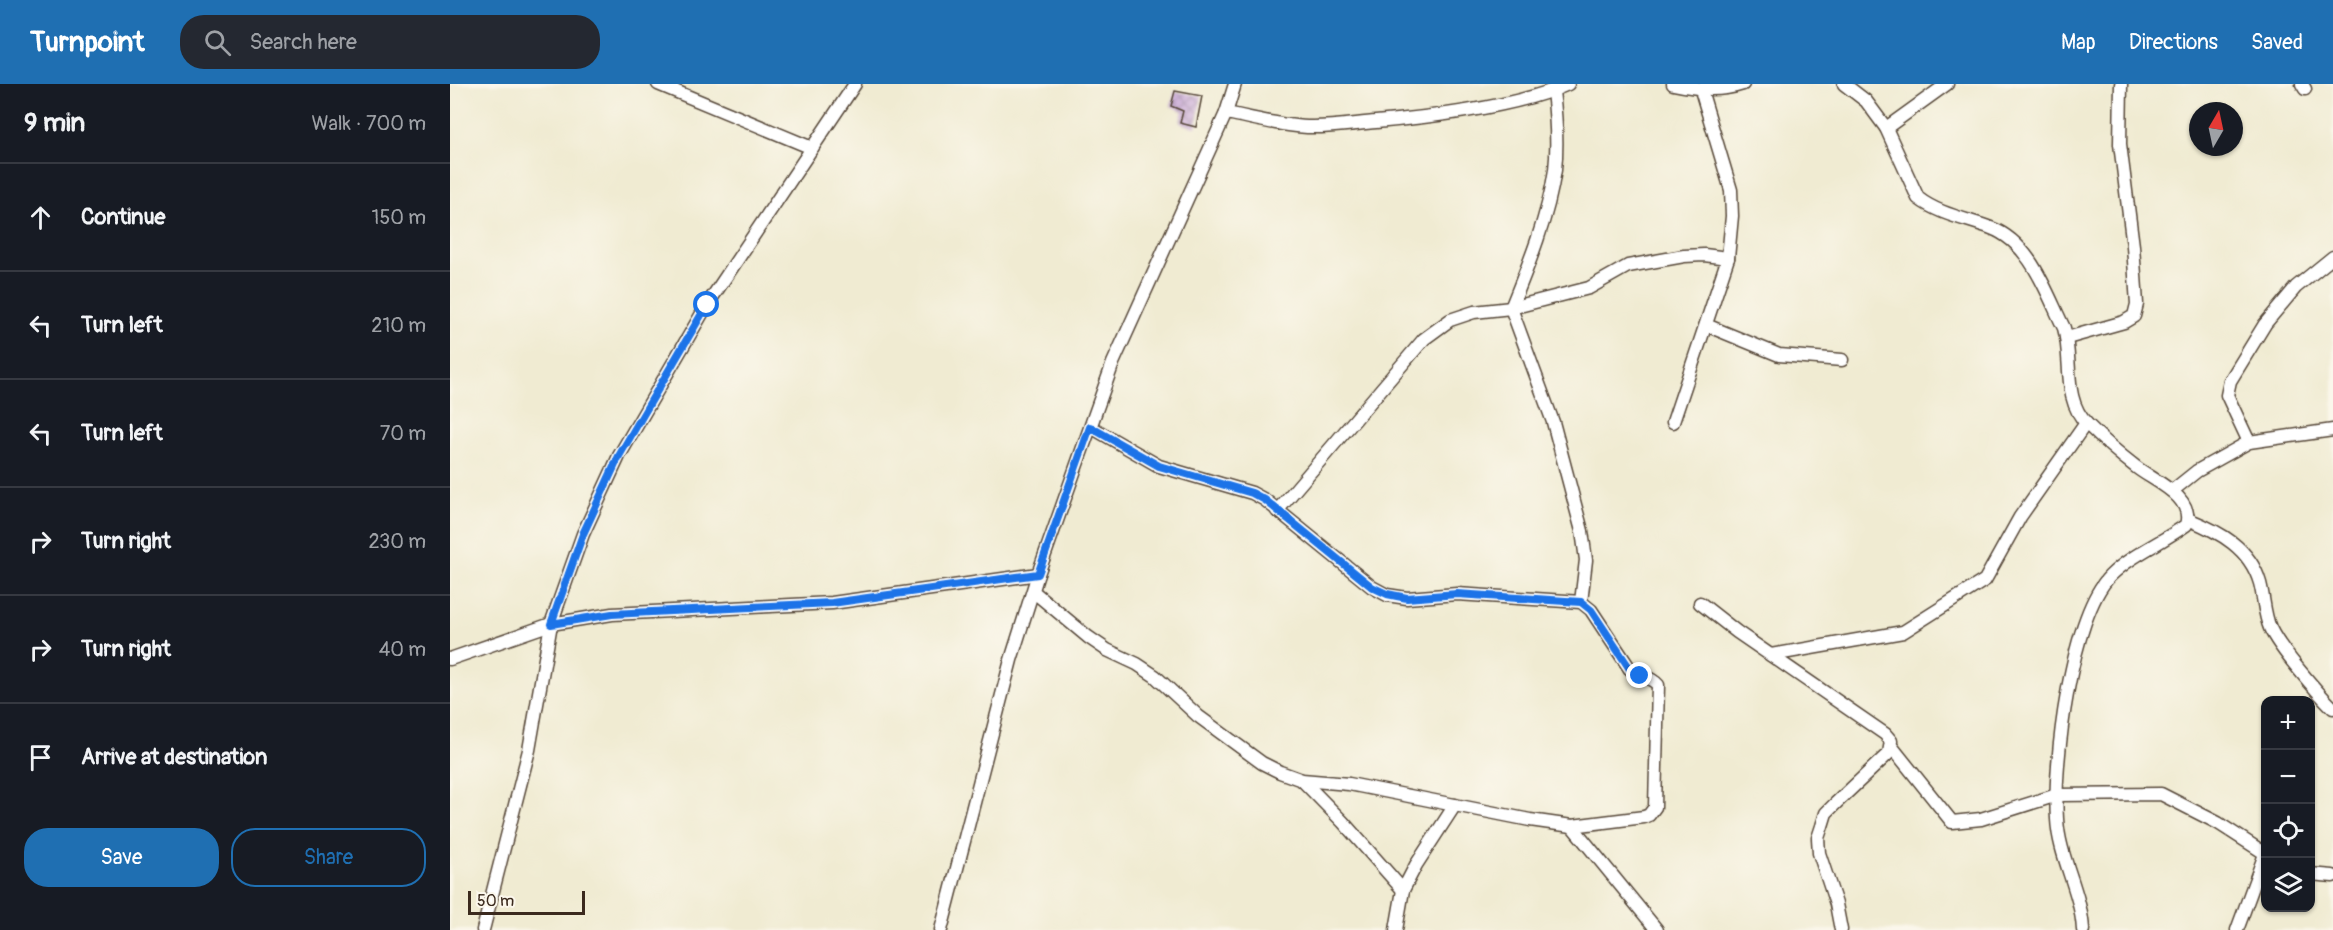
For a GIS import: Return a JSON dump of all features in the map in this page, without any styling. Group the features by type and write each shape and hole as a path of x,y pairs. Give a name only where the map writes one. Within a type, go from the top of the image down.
{"street":[{"path":"658,84 812,148"},
{"path":"483,930 529,750 551,624 583,534 619,456 707,305 855,84"},
{"path":"941,930 1005,681 1038,574 1113,363 1226,113 1235,84"},
{"path":"1226,113 1281,124 1321,128 1406,119 1489,106 1553,91 1568,84"},
{"path":"1672,84 1701,90 1728,89 1743,84"},
{"path":"1844,84 1866,101 1886,128 1918,198 1926,204 1994,229 2010,238 2027,256 2067,338 2072,398 2077,412 2136,468 2172,491 2187,512 2186,525 2138,554 2109,577 2090,606 2074,655 2058,752 2057,819 2062,853 2077,891 2083,930"},
{"path":"1886,128 1947,84"},
{"path":"2067,338 2124,322 2134,316 2137,304 2133,246 2120,144 2121,84"},
{"path":"1673,422 1728,258 1732,216 1731,190 1701,90"},
{"path":"1553,91 1557,130 1554,171 1529,263 1511,308 1553,422 1582,531 1586,560 1581,602"},
{"path":"1278,511 1424,339 1450,320 1474,312 1511,308 1589,288 1628,267 1684,256 1704,255 1728,258"},
{"path":"2249,442 2227,394 2230,381 2265,324 2296,287 2333,257"},
{"path":"1706,325 1779,354 1842,360"},
{"path":"1771,655 1903,632 1985,580 2020,517 2086,423"},
{"path":"1034,592 1088,637 1155,676 1198,716 1262,763 1302,780 1349,784 1530,820 1572,826 1649,815 1655,807 1658,685 1652,679 1640,676 1630,669 1591,610 1581,602 1457,594 1407,598 1387,594 1372,587 1265,500 1246,491 1159,466 1090,427"},
{"path":"2172,491 2197,471 2249,442 2333,430"},
{"path":"2188,519 2220,532 2253,564 2271,630 2333,708"},
{"path":"450,659 551,624 612,614 832,603 1038,574"},
{"path":"1700,603 1892,741 1889,753 1826,813 1818,838 1819,853 1836,904 1841,930"},
{"path":"1892,747 1952,822 1981,819 2057,795 2161,794 2218,823 2261,851"},
{"path":"1302,780 1403,890"},
{"path":"1396,930 1403,890 1416,865 1455,805"},
{"path":"1572,826 1657,930"},
{"path":"2237,930 2264,858"},
{"path":"2315,874 2333,876"}],"building":[{"path":"1175,91 1202,96 1196,127 1180,123 1183,111 1171,106"}],"route":[{"path":"707,305 619,456 583,534 551,624 612,614 832,603 1038,574 1090,427 1159,466 1239,488 1265,500 1372,587 1387,594 1407,598 1457,594 1581,602 1591,610 1630,669 1640,676"}]}
